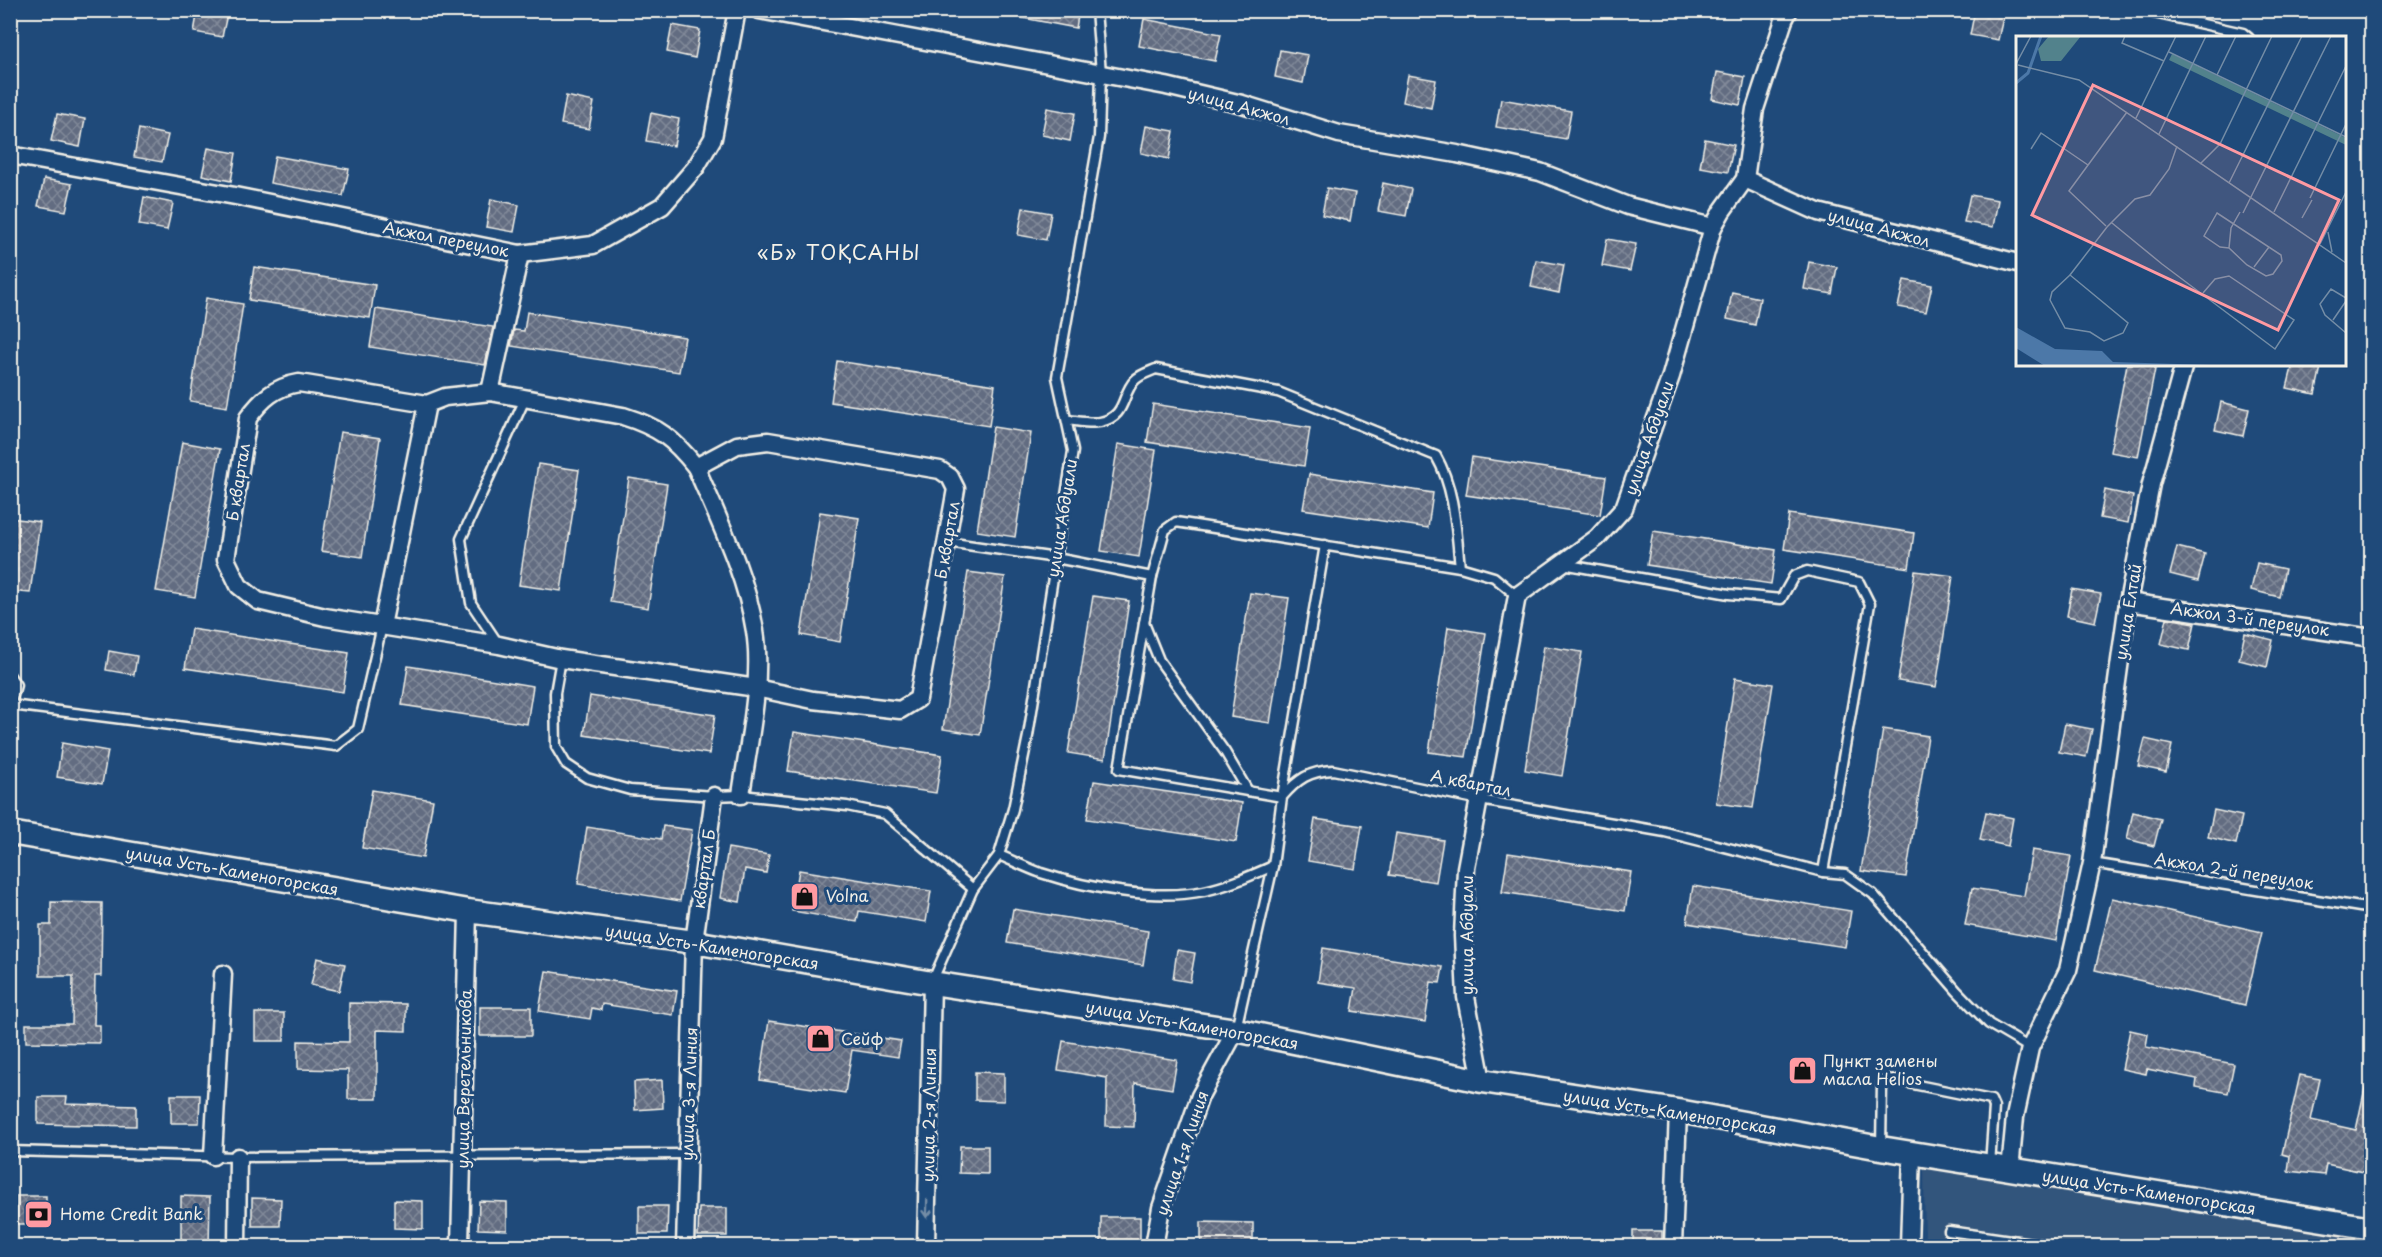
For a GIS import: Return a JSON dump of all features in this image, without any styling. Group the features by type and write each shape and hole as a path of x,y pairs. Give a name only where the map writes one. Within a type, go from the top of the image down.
{"street":[{"name":"Акжол переулок","path":"10,155 235,196 520,254 593,245 662,206 696,167 712,138 737,10"},
{"name":"улица Акжол","path":"759,10 1101,73 1242,104 1339,134 1457,154 1540,172 1628,206 1713,227"},
{"name":"улица Абдуали","path":"1482,1081 1466,997 1463,936 1466,868 1517,596 1597,538 1624,508 1671,376 1713,227 1745,179 1755,109 1789,10"},
{"name":"улица Акжол","path":"1745,179 1818,212 2016,262"},
{"path":"489,392 520,254"},
{"name":"улица Елтай","path":"2000,1167 2015,1117 2030,1048 2068,970 2092,863 2128,602 2151,484 2183,366"},
{"name":"Б квартал","path":"696,466 737,446 768,441 940,470 950,477 956,489 918,699 900,710 813,700 756,688 561,658 499,645 325,617 258,601 239,586 226,559 248,418 260,402 275,390 298,383 427,404 445,397 489,392 623,416 644,423 663,432 696,466 741,575 755,632 756,688 741,795"},
{"path":"382,626 427,404"},
{"name":"Акжол 3-й переулок","path":"2128,602 2372,638"},
{"name":"квартал Б","path":"694,942 714,796"},
{"name":"улица Усть-Каменогорская","path":"10,833 468,911 694,942 1236,1030 1482,1081 2372,1228"},
{"name":"улица Веретельникова","path":"460,1246 468,911"},
{"name":"улица 3-я Линия","path":"685,1246 694,942"},
{"path":"213,1156 223,974"},
{"name":"улица 2-я Линия","path":"926,1246 932,982"},
{"name":"улица 1-я Линия","path":"1154,1246 1161,1208 1200,1096 1236,1030"},
{"path":"1673,1246 1678,1112"},
{"path":"1909,1246 1912,1153"},
{"path":"237,1246 238,1157"}],"lane":[{"name":"улица Абдуали","path":"999,855 1013,809 1028,736 1074,451 1057,377 1099,137 1101,73 1096,10"},
{"path":"2140,10 2243,33 2247,36"},
{"path":"1067,420 1100,422 1111,418 1121,410 1134,381 1156,369 1278,392 1436,456 1446,474 1453,504 1460,567"},
{"path":"499,645 471,603 461,539 525,399"},
{"path":"1282,797 1119,769 1152,577 1165,530 1176,522 1460,567 1494,577 1517,596"},
{"path":"947,542 1056,558 1152,577"},
{"path":"1236,1030 1273,866 1282,797 1325,545"},
{"path":"1562,564 1729,594 1781,598 1794,576 1807,570 1859,582 1870,604 1823,872"},
{"path":"1144,622 1159,660 1225,752 1248,791"},
{"path":"10,676 16,685 11,705 336,746 358,729 382,626"},
{"path":"561,658 555,693 556,747 566,764 587,778 630,790 714,796 741,795 847,806 885,814 973,889"},
{"name":"А квартал","path":"1282,797 1304,776 1316,771 1333,770 1480,800 1665,832 1823,872 1845,874 1873,894 1957,991 1989,1024 2030,1048"},
{"path":"932,982 973,889 999,855 1041,873 1085,884 1161,894 1202,891 1237,882 1273,866"},
{"name":"Акжол 2-й переулок","path":"2092,863 2372,909"},
{"path":"1881,1148 1882,1083 1888,1079 1991,1100 1994,1107 2000,1167"},
{"path":"10,1151 238,1157 687,1154"},
{"path":"1949,1231 2053,1246"}],"shaded area":[{"path":"1924,1165 2371,1240 2371,1246 1925,1246"}],"building":[{"path":"198,10 228,10 222,37 194,32"},
{"path":"1024,10 1079,10 1076,28 1023,18"},
{"path":"1975,10 2004,13 1998,40 1970,35"},
{"path":"1144,19 1221,34 1215,61 1139,46"},
{"path":"672,25 700,30 695,58 667,52"},
{"path":"1280,50 1308,55 1303,83 1275,77"},
{"path":"1717,72 1745,77 1740,105 1712,99"},
{"path":"1408,75 1436,80 1431,108 1403,102"},
{"path":"566,96 594,102 589,129 561,124"},
{"path":"1501,99 1571,111 1566,139 1496,127"},
{"path":"1047,108 1075,113 1070,141 1042,135"},
{"path":"651,113 679,119 674,146 646,141"},
{"path":"57,114 85,119 80,147 51,141"},
{"path":"1146,126 1174,131 1169,159 1141,153"},
{"path":"139,129 168,135 162,162 134,157"},
{"path":"1705,139 1734,145 1728,172 1700,167"},
{"path":"208,148 236,153 231,181 202,175"},
{"path":"275,156 349,169 343,196 270,183"},
{"path":"44,179 72,184 66,211 38,206"},
{"path":"1383,183 1411,189 1406,216 1378,211"},
{"path":"1327,188 1355,193 1350,221 1322,215"},
{"path":"1970,195 1998,200 1993,227 1964,222"},
{"path":"144,197 173,203 167,230 139,225"},
{"path":"491,199 519,205 514,232 486,227"},
{"path":"1023,208 1051,213 1046,240 1018,235"},
{"path":"1607,239 1636,244 1630,271 1602,266"},
{"path":"1536,260 1564,265 1559,293 1531,287"},
{"path":"1809,262 1837,267 1832,294 1804,289"},
{"path":"254,267 375,285 370,318 249,300"},
{"path":"1904,280 1932,285 1926,312 1898,307"},
{"path":"1732,292 1760,298 1755,325 1727,319"},
{"path":"206,298 243,304 227,407 190,401"},
{"path":"376,309 493,327 485,365 370,347"},
{"path":"527,312 685,337 679,372 511,346 514,330 524,331"},
{"path":"837,361 995,385 989,426 831,402"},
{"path":"2127,366 2156,366 2138,457 2110,452"},
{"path":"2292,366 2321,367 2315,394 2287,388"},
{"path":"2221,402 2249,409 2243,436 2215,430"},
{"path":"1153,404 1310,428 1304,466 1147,442"},
{"path":"993,427 1031,433 1015,537 977,531"},
{"path":"340,432 380,438 362,557 321,551"},
{"path":"182,442 220,449 195,597 156,591"},
{"path":"1118,444 1156,450 1139,557 1101,551"},
{"path":"1472,457 1606,477 1600,515 1466,495"},
{"path":"538,464 579,470 561,591 519,585"},
{"path":"1309,474 1433,493 1428,528 1303,509"},
{"path":"629,478 667,484 648,608 610,602"},
{"path":"2105,490 2133,496 2128,523 2100,518"},
{"path":"820,512 859,518 840,642 801,635"},
{"path":"1789,514 1914,533 1909,568 1784,549"},
{"path":"10,518 40,522 30,593 10,591"},
{"path":"1653,531 1776,550 1771,584 1647,565"},
{"path":"2177,547 2205,554 2198,581 2170,574"},
{"path":"2257,563 2285,569 2279,597 2251,590"},
{"path":"1915,571 1953,576 1936,687 1898,681"},
{"path":"968,572 1005,577 980,735 943,729"},
{"path":"2072,589 2101,594 2095,622 2067,616"},
{"path":"1250,593 1289,598 1270,723 1231,717"},
{"path":"1093,596 1129,601 1105,759 1068,753"},
{"path":"2167,618 2195,623 2189,650 2161,644"},
{"path":"1448,627 1486,633 1466,757 1429,752"},
{"path":"191,629 349,653 343,692 185,668"},
{"path":"2245,633 2273,640 2267,667 2239,660"},
{"path":"1544,646 1582,652 1562,776 1525,770"},
{"path":"109,651 137,656 134,675 106,670"},
{"path":"408,666 533,686 527,724 402,705"},
{"path":"1735,678 1773,684 1753,808 1716,803"},
{"path":"590,696 715,715 709,754 584,735"},
{"path":"2065,724 2092,729 2086,757 2059,752"},
{"path":"1883,729 1928,736 1906,877 1861,871"},
{"path":"794,732 942,755 936,793 788,771"},
{"path":"2145,739 2172,745 2166,772 2138,766"},
{"path":"62,743 108,751 102,784 57,777"},
{"path":"1094,781 1242,803 1236,842 1087,819"},
{"path":"372,790 433,800 423,858 362,848"},
{"path":"2214,810 2242,816 2236,844 2208,837"},
{"path":"1986,812 2013,818 2008,846 1980,840"},
{"path":"2133,812 2161,819 2154,846 2127,839"},
{"path":"1315,819 1362,826 1355,869 1308,861"},
{"path":"663,826 692,830 680,901 578,884 587,827 661,839"},
{"path":"1396,833 1443,840 1436,882 1389,875"},
{"path":"728,848 769,855 766,873 745,869 740,902 720,898"},
{"path":"2032,850 2071,856 2056,941 1965,925 1972,888 2024,896"},
{"path":"1508,853 1631,872 1625,911 1502,892"},
{"path":"799,870 931,891 926,922 859,911 857,922 792,911"},
{"path":"1693,886 1851,911 1845,947 1687,923"},
{"path":"2112,898 2262,932 2245,1005 2095,970"},
{"path":"51,902 102,903 101,976 95,976 94,1025 100,1025 100,1043 26,1042 26,1024 72,1024 73,976 40,976 40,925 51,925"},
{"path":"1013,909 1148,931 1143,965 1007,943"},
{"path":"1323,948 1443,967 1440,983 1431,982 1425,1022 1352,1011 1356,988 1318,982"},
{"path":"1177,950 1195,953 1190,982 1173,979"},
{"path":"317,958 345,964 339,991 311,985"},
{"path":"546,971 677,991 673,1015 602,1004 601,1010 592,1008 590,1019 539,1011"},
{"path":"349,1003 406,1004 406,1031 377,1030 377,1099 348,1099 348,1070 298,1069 298,1041 349,1042"},
{"path":"480,1007 531,1007 531,1036 480,1036"},
{"path":"255,1013 284,1013 284,1041 255,1041"},
{"path":"769,1021 901,1041 898,1057 852,1050 845,1093 760,1080"},
{"path":"2130,1030 2148,1034 2146,1047 2234,1064 2228,1093 2196,1087 2197,1079 2147,1069 2146,1074 2122,1069"},
{"path":"1063,1041 1177,1060 1172,1089 1135,1083 1134,1127 1106,1126 1107,1078 1058,1070"},
{"path":"975,1072 1004,1073 1004,1101 975,1100"},
{"path":"2300,1075 2320,1079 2311,1120 2356,1130 2365,1088 2372,1088 2372,1174 2326,1164 2324,1175 2288,1171 2290,1156 2282,1154"},
{"path":"662,1080 663,1108 635,1110 634,1082"},
{"path":"171,1095 200,1095 199,1123 171,1123"},
{"path":"38,1097 67,1097 66,1104 136,1106 136,1126 38,1124"},
{"path":"960,1146 988,1146 988,1174 959,1173"},
{"path":"17,1196 46,1196 46,1224 17,1224"},
{"path":"181,1196 210,1197 209,1246 181,1246"},
{"path":"252,1198 281,1199 280,1226 252,1226"},
{"path":"394,1200 423,1201 423,1229 394,1228"},
{"path":"479,1201 507,1202 507,1230 478,1229"},
{"path":"639,1206 668,1206 667,1234 639,1234"},
{"path":"699,1208 727,1208 727,1236 698,1236"},
{"path":"1101,1217 1140,1217 1140,1246 1101,1246"},
{"path":"1201,1222 1253,1223 1253,1246 1201,1246"},
{"path":"1633,1231 1662,1231 1662,1246 1633,1246"}],"place":[{"name":"Volna","path":"805,896"},
{"name":"Сейф","path":"820,1039"},
{"name":"Пункт замены масла Helios","path":"1802,1070"},
{"name":"Home Credit Bank","path":"39,1214"}],"district":[{"name":"«Б» ТОҚСАНЫ","path":"839,253"}]}
